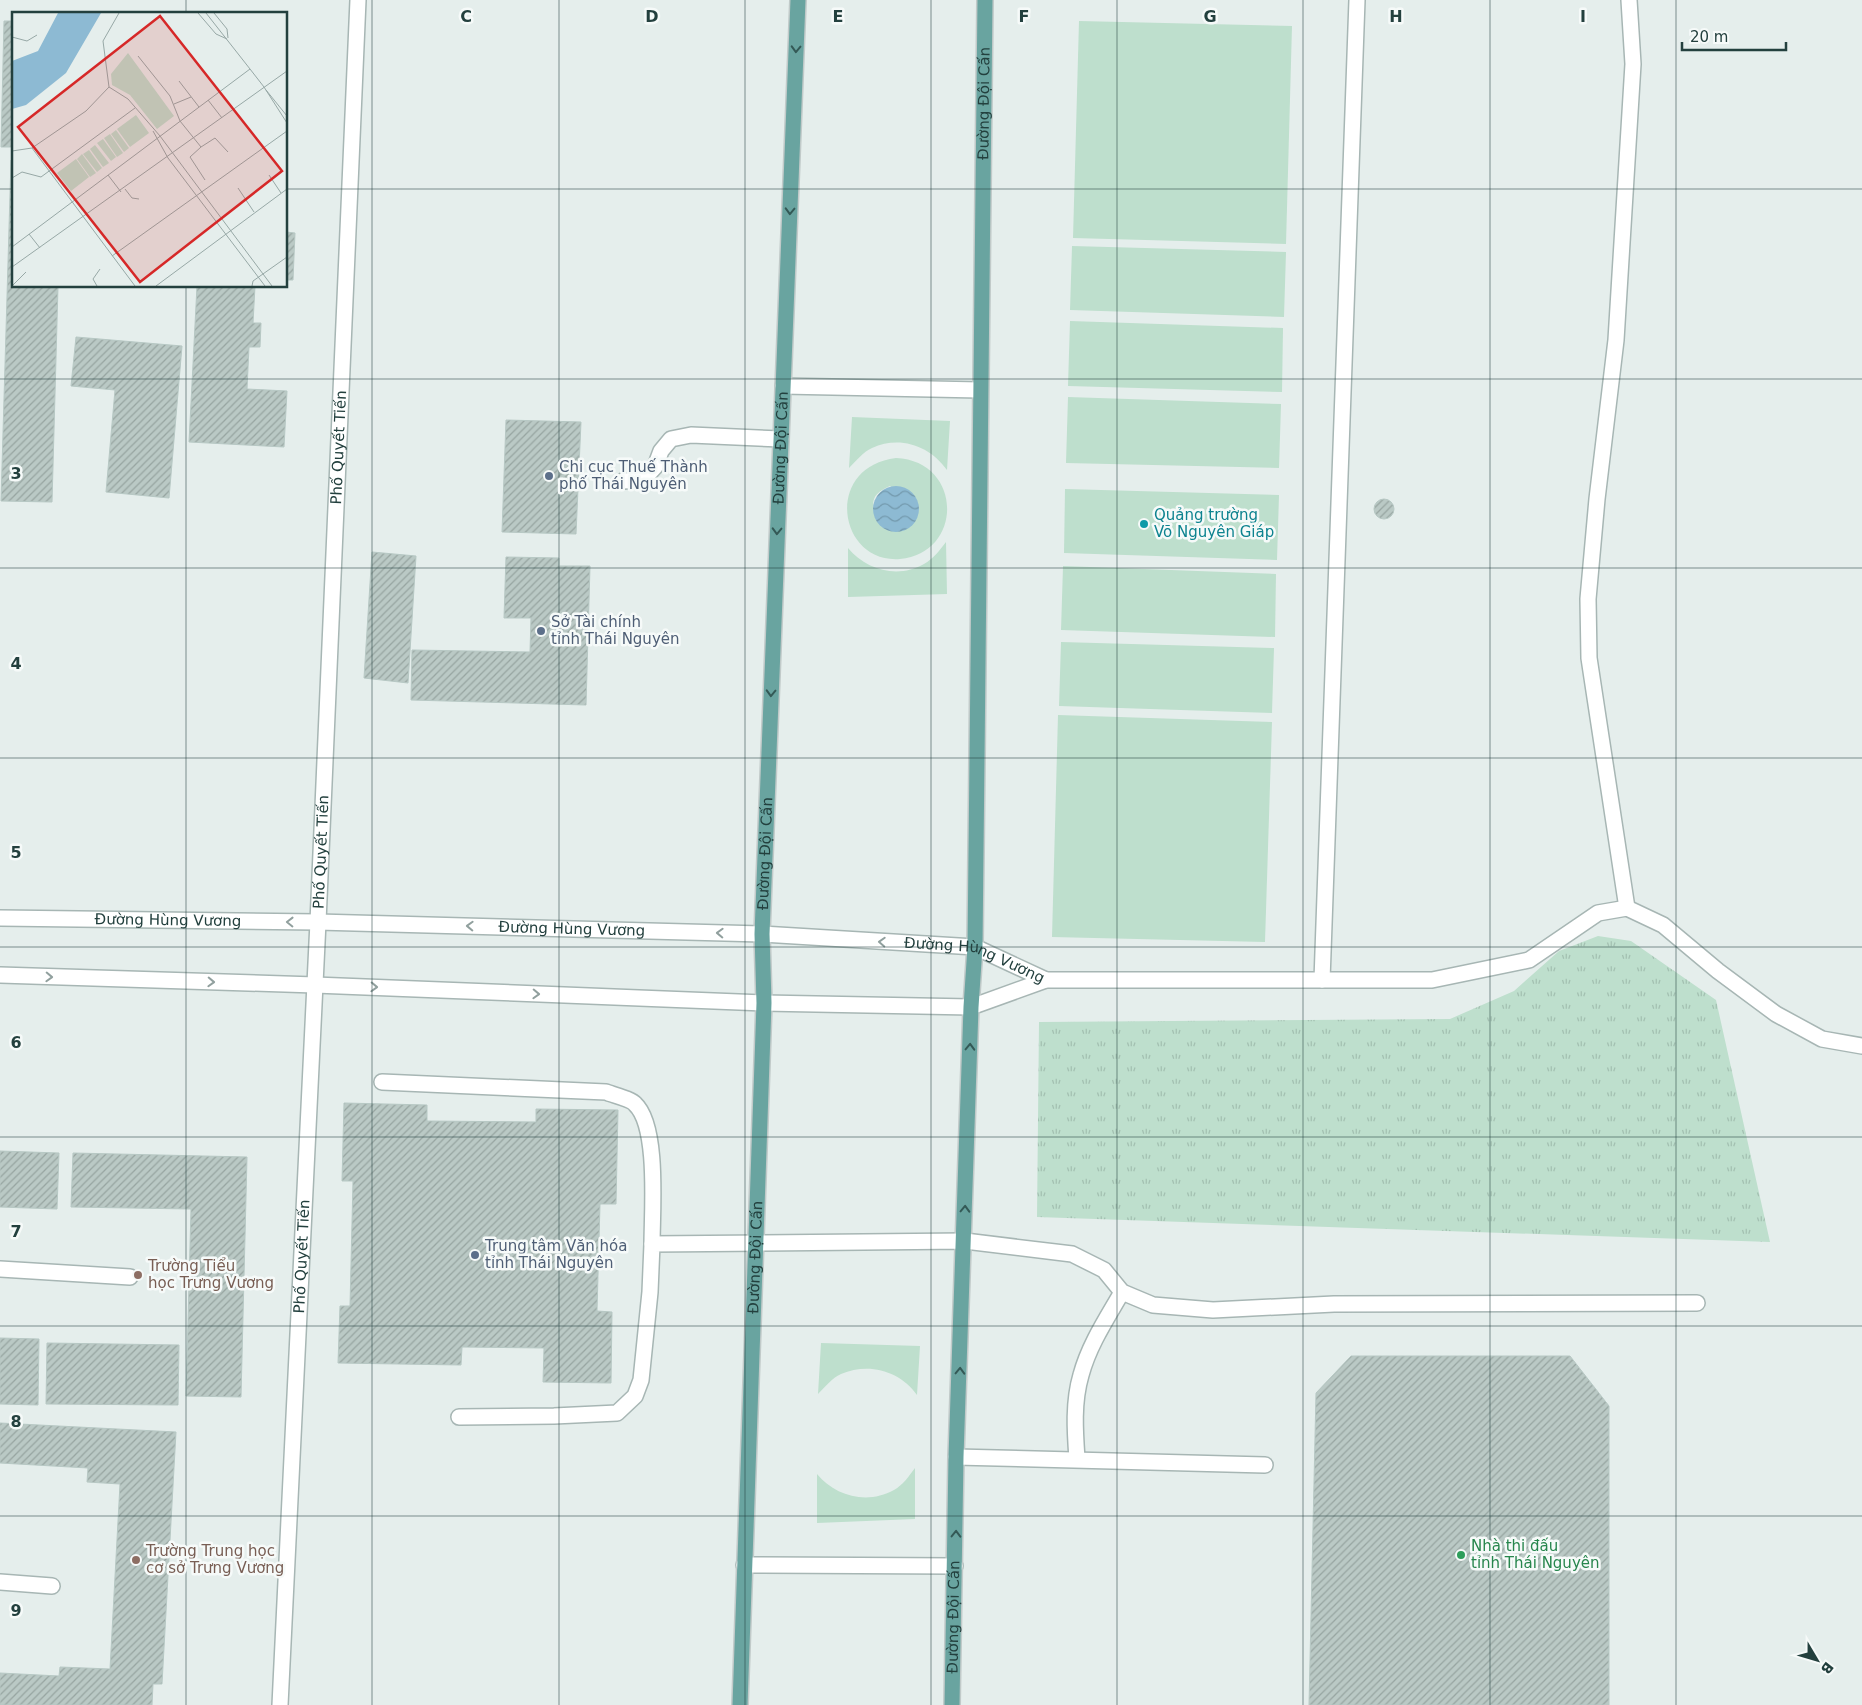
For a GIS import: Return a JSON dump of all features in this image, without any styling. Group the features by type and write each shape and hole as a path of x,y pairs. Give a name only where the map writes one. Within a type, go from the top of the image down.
{"main road":[{"name":"Đường Đội Cấn","path":"740,1705 764,1003 762,934 798,0"},
{"name":"Đường Đội Cấn","path":"952,1705 956,1457 965,1241 971,1007 975,947 984,0"}],"street":[{"name":"Phố Quyết Tiến","path":"280,1705 318,922 358,0"},
{"path":"1322,980 1356,0"},
{"path":"1627,908 1589,658 1588,599 1597,498 1616,340 1633,64 1629,0"},
{"path":"783,386 980,390"},
{"path":"623,481 643,480 655,467 661,451 671,439 691,435 781,439"},
{"path":"1046,980 1432,980 1529,960 1598,913 1627,908 1664,925 1718,971 1776,1014 1822,1039 1862,1046"},
{"name":"Đường Hùng Vương","path":"0,918 318,922 762,934 975,947 1046,980"},
{"name":"Đường Hùng Vương","path":"0,975 315,985 764,1003 971,1007 1046,980"},
{"path":"382,1082 606,1092 635,1103 648,1125 652,1155 650,1292 641,1380 635,1396 617,1413 459,1417"},
{"path":"652,1244 965,1241 1072,1254 1104,1270 1122,1292 1154,1305 1213,1310 1334,1304 1697,1303"},
{"path":"0,1269 130,1277"},
{"path":"1077,1459 1074,1419 1081,1375 1098,1332 1122,1292"},
{"path":"956,1457 1265,1465"},
{"path":"744,1565 955,1566"},
{"path":"0,1582 52,1586"}],"green space":[{"path":"1079,21 1292,26 1286,244 1073,238"},
{"path":"1072,246 1286,252 1284,317 1070,310"},
{"path":"1070,321 1283,328 1282,392 1068,386"},
{"path":"1068,397 1281,404 1279,468 1066,463"},
{"path":"852,417 950,421 947,470 923,449 904,443 883,444 872,448 849,468"},
{"path":"896,458 918,463 934,474 944,490 947,507 945,525 936,541 921,553 900,559 879,556 863,547 852,532 847,514 849,495 857,478 873,465","holes":["890,486 919,507 915,519 908,527 892,530 886,529 873,505 876,495"]},
{"path":"1065,489 1279,495 1277,560 1064,553"},
{"path":"946,542 947,594 848,597 848,548 855,556 873,567 883,570 904,571 914,569 927,562"},
{"path":"1063,566 1276,574 1275,637 1061,630"},
{"path":"1061,642 1274,648 1272,713 1059,706"},
{"path":"1058,715 1272,722 1265,942 1052,937"},
{"path":"1598,936 1631,941 1716,1000 1770,1242 1037,1217 1039,1022 1450,1019 1514,991 1559,951"},
{"path":"821,1343 920,1346 917,1395 902,1380 883,1371 873,1369 852,1370 841,1374 818,1394"},
{"path":"915,1468 915,1519 817,1523 817,1474 824,1482 842,1493 852,1496 873,1497 884,1495 897,1488"}],"water":[{"path":"896,486 909,490 915,496 919,509 915,522 909,528 896,532 883,528 877,522 873,509 877,496 883,490"}],"building":[{"path":"4,21 12,21 12,147 1,147"},
{"path":"11,160 12,288 58,288 52,502 1,501"},
{"path":"288,232 295,233 293,280 288,280"},
{"path":"197,288 255,288 253,323 261,323 260,347 249,347 247,389 287,391 284,447 189,442"},
{"path":"76,337 182,346 169,498 106,492 115,390 71,386"},
{"path":"506,420 581,422 576,534 502,532"},
{"path":"1384,499 1391,502 1394,509 1391,516 1384,519 1377,516 1374,509 1377,502"},
{"path":"372,552 416,556 408,683 364,678"},
{"path":"506,557 559,558 559,566 590,566 586,705 411,700 412,650 530,652 531,618 504,618"},
{"name":"Trung tâm Văn hóa tỉnh Thái Nguyên","path":"344,1103 427,1105 427,1121 536,1122 536,1109 618,1110 616,1204 600,1204 597,1311 612,1312 611,1383 543,1382 544,1348 462,1347 461,1365 338,1363 340,1306 350,1306 353,1181 342,1181"},
{"path":"0,1151 59,1153 57,1209 0,1207"},
{"path":"73,1153 247,1157 241,1397 186,1396 191,1209 71,1207"},
{"path":"0,1338 39,1339 38,1405 0,1404"},
{"path":"47,1343 179,1345 178,1405 46,1404"},
{"name":"Nhà thi đấu tỉnh Thái Nguyên","path":"1351,1356 1570,1356 1609,1406 1609,1705 1309,1705 1316,1393"},
{"path":"0,1423 176,1432 162,1684 153,1684 152,1705 0,1705 0,1673 59,1676 60,1667 110,1669 120,1484 87,1482 88,1468 0,1463"}],"place":[{"name":"Chi cục Thuế Thành phố Thái Nguyên","path":"549,476"},
{"name":"Quảng trường Võ Nguyên Giáp","path":"1144,524"},
{"name":"Sở Tài chính tỉnh Thái Nguyên","path":"541,631"},
{"name":"Trung tâm Văn hóa tỉnh Thái Nguyên","path":"475,1255"},
{"name":"Trường Tiểu học Trưng Vương","path":"138,1275"},
{"name":"Nhà thi đấu tỉnh Thái Nguyên","path":"1461,1555"},
{"name":"Trường Trung học cơ sở Trưng Vương","path":"136,1560"}]}
